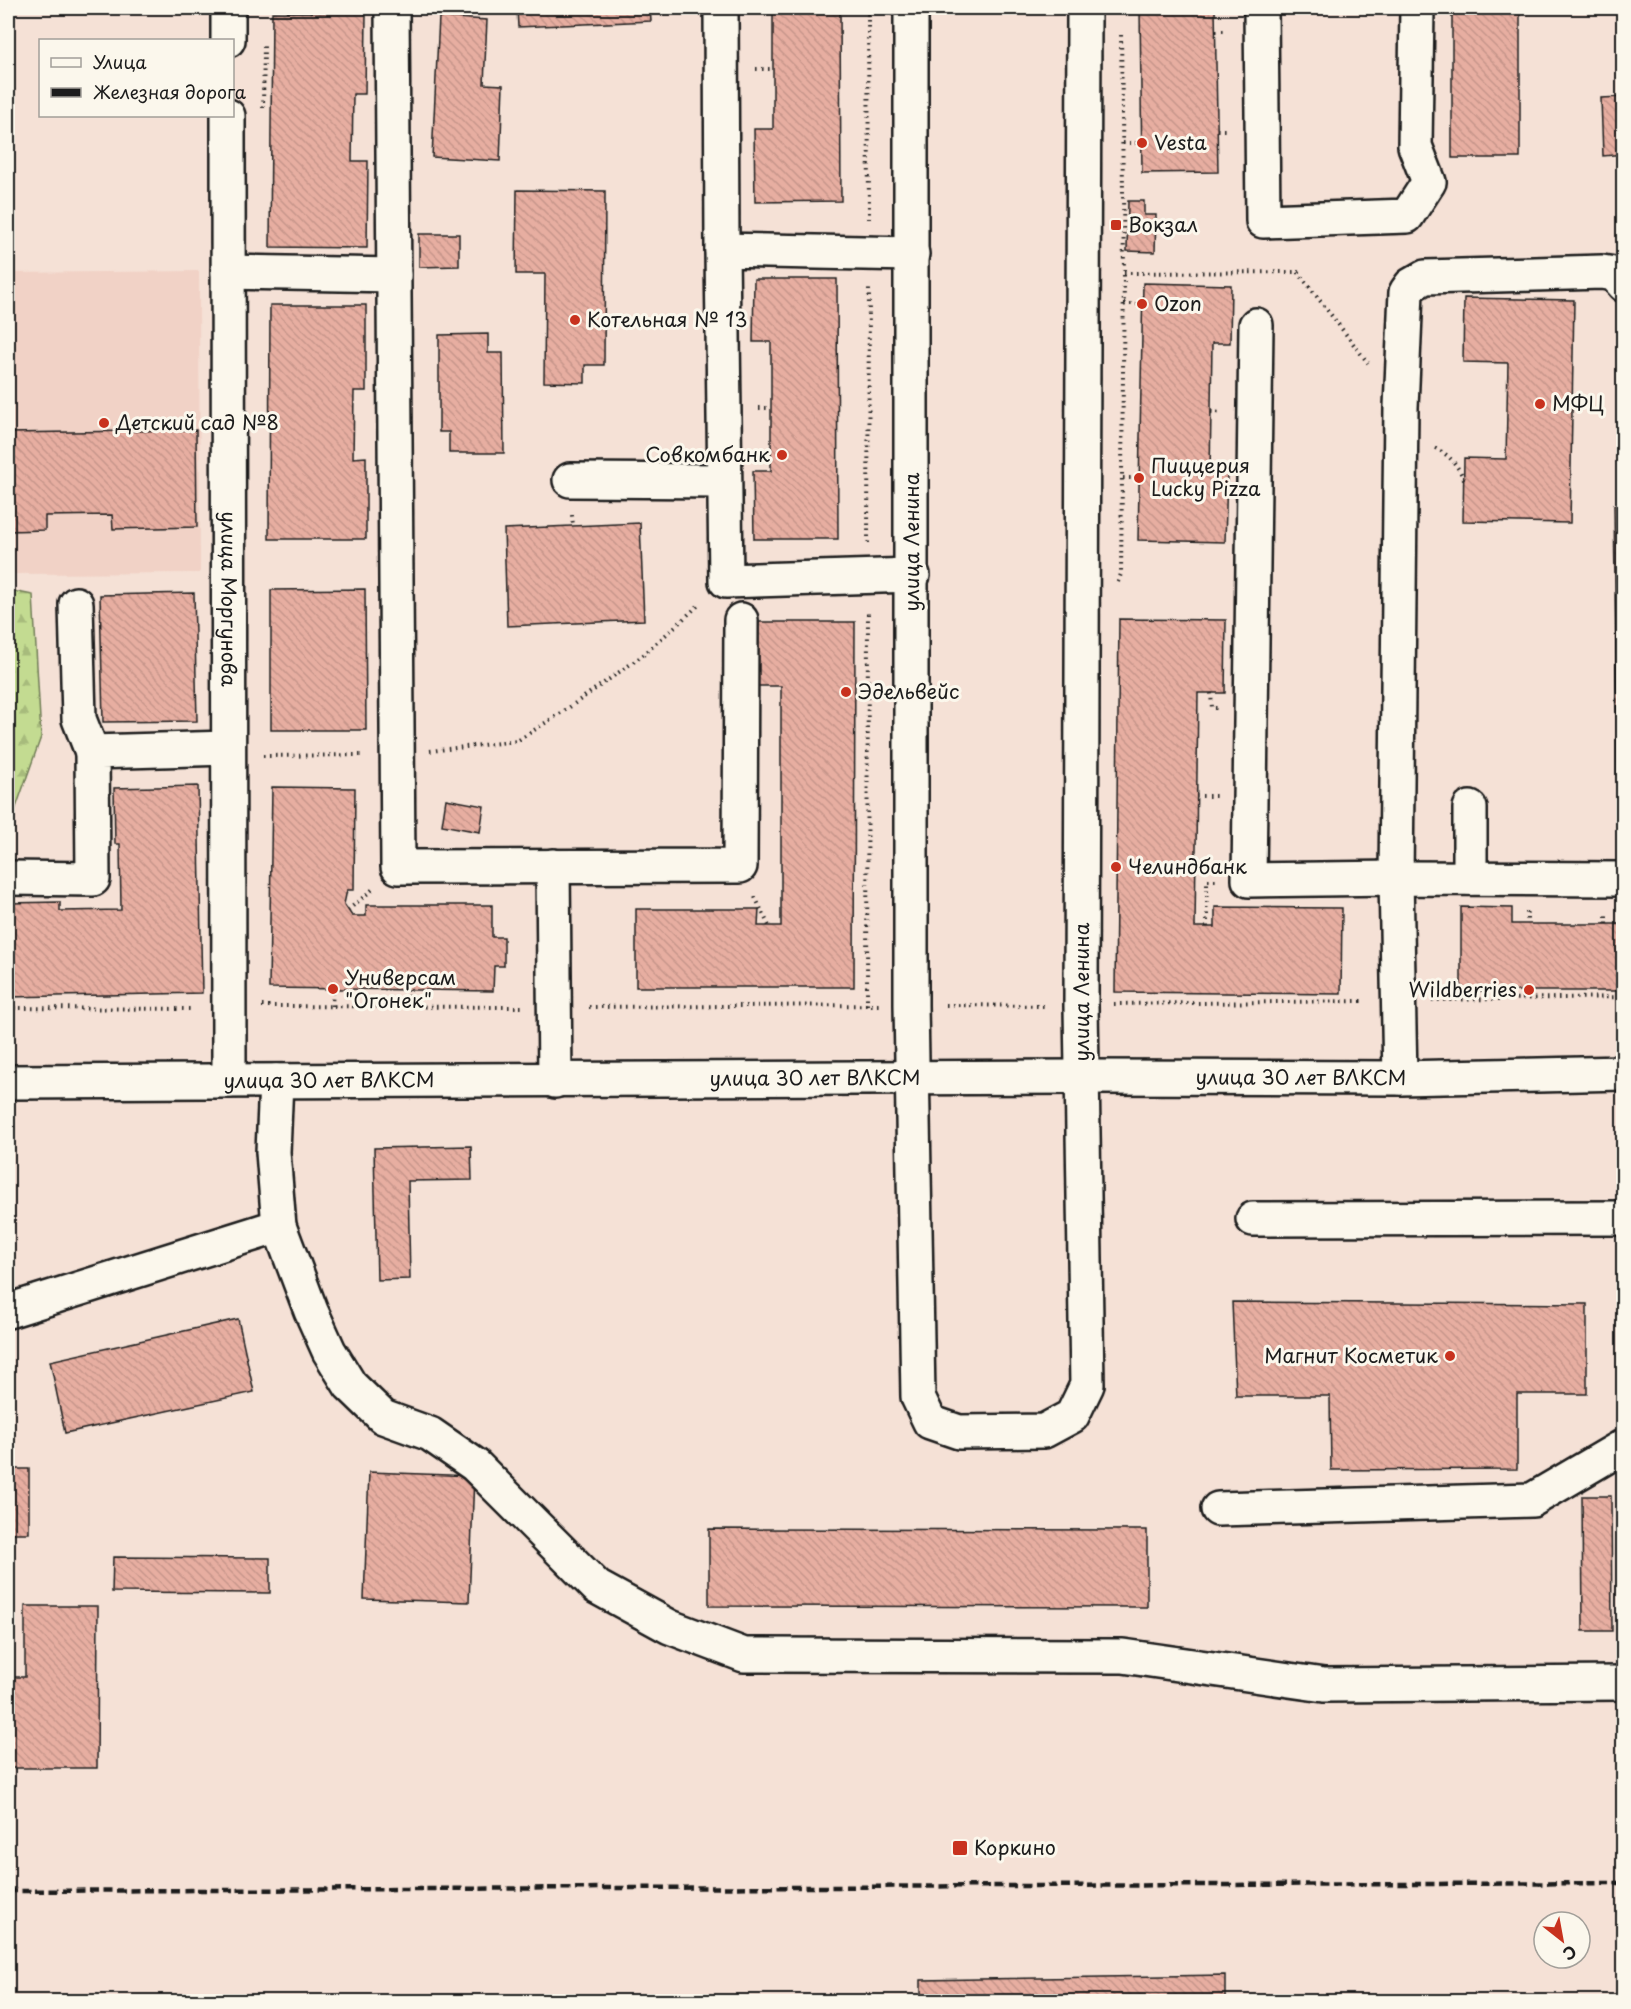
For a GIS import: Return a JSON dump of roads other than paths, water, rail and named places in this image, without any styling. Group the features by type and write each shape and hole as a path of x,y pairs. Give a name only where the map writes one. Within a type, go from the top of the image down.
{"street":[{"path":"228,8 228,39"},
{"path":"392,8 398,867 740,866 741,620"},
{"path":"721,8 726,581 913,575"},
{"name":"улица Ленина","path":"911,8 912,1005 918,1397 930,1422 959,1432 1044,1431 1072,1416 1087,1385 1081,1006 1084,8"},
{"path":"1261,8 1263,221 1407,216 1429,182 1415,146 1417,8"},
{"name":"улица Моргунова","path":"228,117 228,272 243,752 229,1081"},
{"path":"722,250 912,254"},
{"path":"228,272 394,275"},
{"path":"1401,1078 1396,878 1401,407 1406,292 1411,285 1425,277 1602,272 1614,274 1623,285"},
{"path":"1256,325 1249,880 1623,879"},
{"path":"570,480 724,481"},
{"path":"8,878 93,879 92,752 79,719 76,604"},
{"path":"92,752 243,752"},
{"path":"1470,808 1470,878"},
{"path":"552,866 555,1081"},
{"name":"улица 30 лет ВЛКСМ","path":"8,1082 555,1081 913,1077 1401,1078 1623,1073"},
{"path":"276,1081 273,1152 279,1226 311,1311 329,1351 350,1385 383,1417 430,1434 475,1465 597,1587 670,1627 744,1654 1123,1656 1324,1685 1623,1683"},
{"path":"1253,1219 1623,1218"},
{"path":"8,1311 279,1226"},
{"path":"1218,1509 1532,1500 1623,1446"}],"railway":[{"path":"8,1891 1624,1883"}],"place":[{"name":"Vesta","path":"1142,143"},
{"name":"Вокзал","path":"1116,225"},
{"name":"Ozon","path":"1142,304"},
{"name":"Котельная № 13","path":"575,320"},
{"name":"МФЦ","path":"1540,404"},
{"name":"Детский сад №8","path":"104,423"},
{"name":"Совкомбанк","path":"782,455"},
{"name":"Пиццерия Lucky Pizza","path":"1139,478"},
{"name":"Эдельвейс","path":"846,692"},
{"name":"Челиндбанк","path":"1116,867"},
{"name":"Универсам \"Огонек\"","path":"333,989"},
{"name":"Wildberries","path":"1529,990"},
{"name":"Магнит Косметик","path":"1450,1356"},
{"name":"Коркино","path":"960,1848"}]}
